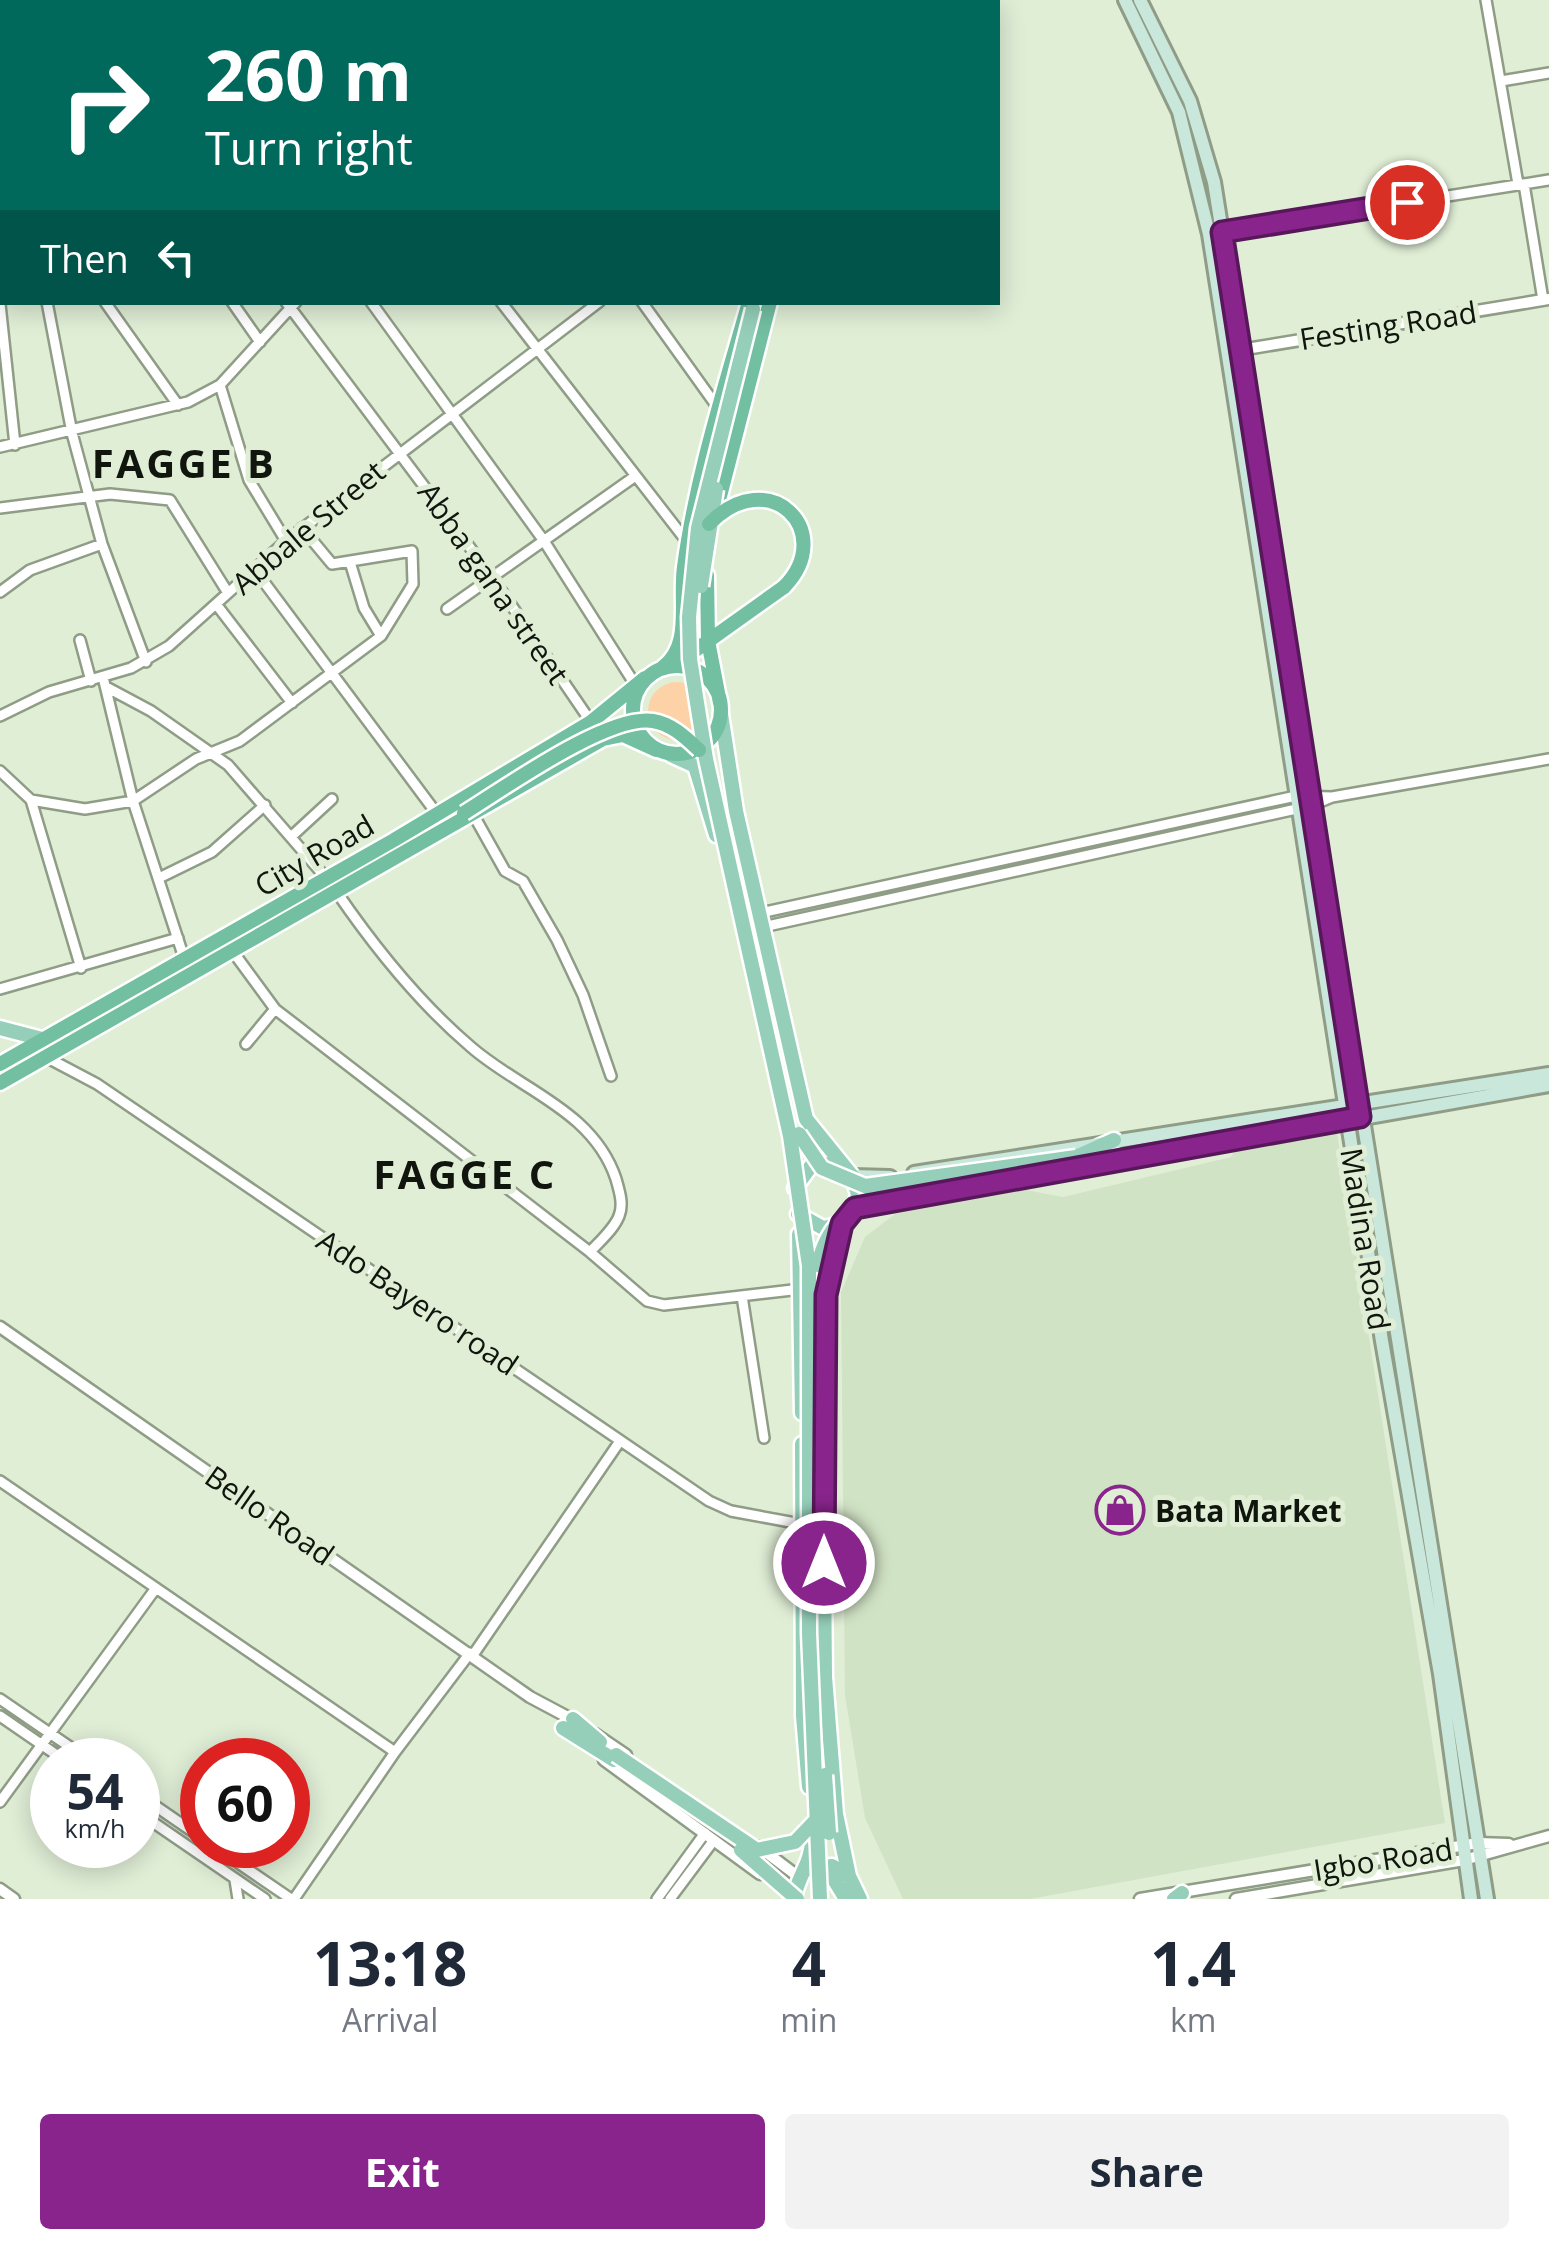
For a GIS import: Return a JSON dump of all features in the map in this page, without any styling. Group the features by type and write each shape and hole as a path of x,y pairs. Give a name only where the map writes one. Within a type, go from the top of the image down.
{"highway":[{"path":"668,667 680,648 694,498 718,408 759,305"},
{"path":"468,813 602,739 623,735 663,752 688,754 704,745 716,731 721,708 708,641 707,580 714,520 759,305"},
{"path":"663,752 644,742 632,716 632,702 641,682 784,587 800,564 803,539 796,520 784,506 760,497 743,499 709,524"},
{"path":"668,667 699,672 709,680 721,708"},
{"name":"City Road","path":"0,1083 231,950 437,814 591,722 641,682"},
{"path":"468,813 616,724 656,721 674,729 702,754"},
{"name":"City Road","path":"1,1062 186,961 449,827 468,813"}],"main road":[{"name":"Madina Road","path":"1125,0 1179,112 1216,233"},
{"name":"Madina Road","path":"1140,0 1190,102 1214,182 1216,233 1303,801 1486,1899"},
{"path":"759,305 709,524 698,617 706,709 799,1134 818,1265 818,1633 829,1899"},
{"path":"759,305 704,498 692,578 690,659 702,754 790,1136 809,1266 808,1633 820,1899"},
{"path":"721,708 726,762 806,1119 848,1173 858,1194 855,1208 842,1224 826,1295 824,1658 836,1814 849,1876 860,1899"},
{"path":"568,1723 752,1858 794,1899 804,1874 812,1832 803,1716 798,1214 706,790 695,766 663,752"},
{"path":"0,1028 42,1039"},
{"path":"855,1208 1549,1074"},
{"path":"794,1196 795,1184 810,1166 834,1164 848,1173 894,1177 1114,1140 1549,1086"},
{"path":"799,1134 822,1168 865,1186 1076,1159 1118,1160"},
{"path":"818,1265 837,1222 866,1200 888,1192 1076,1159 1114,1140"},
{"path":"798,1214 823,1228 842,1224"},
{"name":"Madina Road","path":"1430,1577 1471,1899"},
{"path":"616,1757 756,1850 796,1842 818,1818"},
{"path":"804,1874 832,1866 849,1876"},
{"path":"829,1871 846,1899"}],"street":[{"path":"1486,0 1546,300"},
{"path":"1501,80 1549,73"},
{"path":"1216,233 1549,180"},
{"name":"Festing Road","path":"1234,351 1546,300"},
{"path":"0,305 15,444"},
{"path":"48,305 72,432 102,544 146,662"},
{"path":"107,305 178,404"},
{"path":"234,305 260,342"},
{"path":"0,447 178,404 220,385 289,305"},
{"name":"Abba gana street","path":"291,305 492,577 602,739"},
{"path":"374,305 641,682"},
{"path":"503,305 688,543"},
{"name":"Abbale Street","path":"0,716 49,692 146,662 302,528 595,305"},
{"path":"644,305 718,408"},
{"path":"220,385 249,480 286,541"},
{"path":"448,609 634,476"},
{"path":"0,508 89,495 170,500 228,593"},
{"path":"31,800 85,809 133,801 162,780 240,741 381,636 413,584 414,554 408,549 329,563 302,528"},
{"path":"0,592 30,570 102,544"},
{"path":"350,562 364,608 381,636"},
{"path":"255,570 437,814"},
{"path":"216,604 292,702"},
{"path":"80,640 91,681"},
{"path":"104,677 133,801 186,961"},
{"path":"108,688 151,711 228,765 293,835 384,958 469,1046 542,1092 578,1122 599,1148 621,1195 620,1214 590,1252"},
{"path":"762,920 1303,801 1549,759"},
{"path":"0,771 31,800 81,968"},
{"path":"293,835 332,799"},
{"path":"159,878 212,852 265,805"},
{"path":"468,813 505,871 523,881 558,940 583,995 611,1076"},
{"path":"1,986 81,968 178,938"},
{"path":"231,950 275,1009 656,1305 801,1290"},
{"path":"246,1044 275,1009"},
{"name":"Ado Bayero road","path":"44,1056 97,1084 730,1511 801,1524"},
{"path":"742,1296 764,1438"},
{"name":"Bello Road","path":"0,1327 540,1704 804,1874"},
{"path":"160,1828 234,1880 271,1896 290,1898 394,1752 471,1654 620,1440"},
{"path":"0,1481 394,1752"},
{"path":"48,1738 156,1588"},
{"path":"0,1699 58,1738"},
{"path":"0,1716 32,1738"},
{"name":"Bello Road","path":"568,1723 794,1899"},
{"path":"0,1802 30,1761"},
{"path":"658,1899 709,1836"},
{"path":"670,1899 709,1836"},
{"name":"Igbo Road","path":"1236,1899 1549,1836"},
{"name":"Igbo Road","path":"1140,1899 1463,1852"},
{"path":"239,1868 271,1896"},
{"path":"234,1880 238,1899"},
{"path":"0,1889 14,1899"}],"shaded area":[{"path":"677,682 698,690 706,711 698,732 677,740 656,732 648,711 656,690"},
{"name":"Bata Market","path":"1336,1126 1445,1823 1030,1899 903,1899 865,1818 845,1695 841,1292 865,1237 895,1214 1021,1189 1063,1197 1231,1157 1239,1144"}],"place":[{"name":"Bata Market","path":"1120,1510"}],"district":[{"name":"FAGGE B","path":"184,462"},
{"name":"FAGGE C","path":"465,1173"}],"route":[{"path":"824,1563 826,1295 842,1224 855,1208 1360,1117 1222,232 1407,202"}]}
